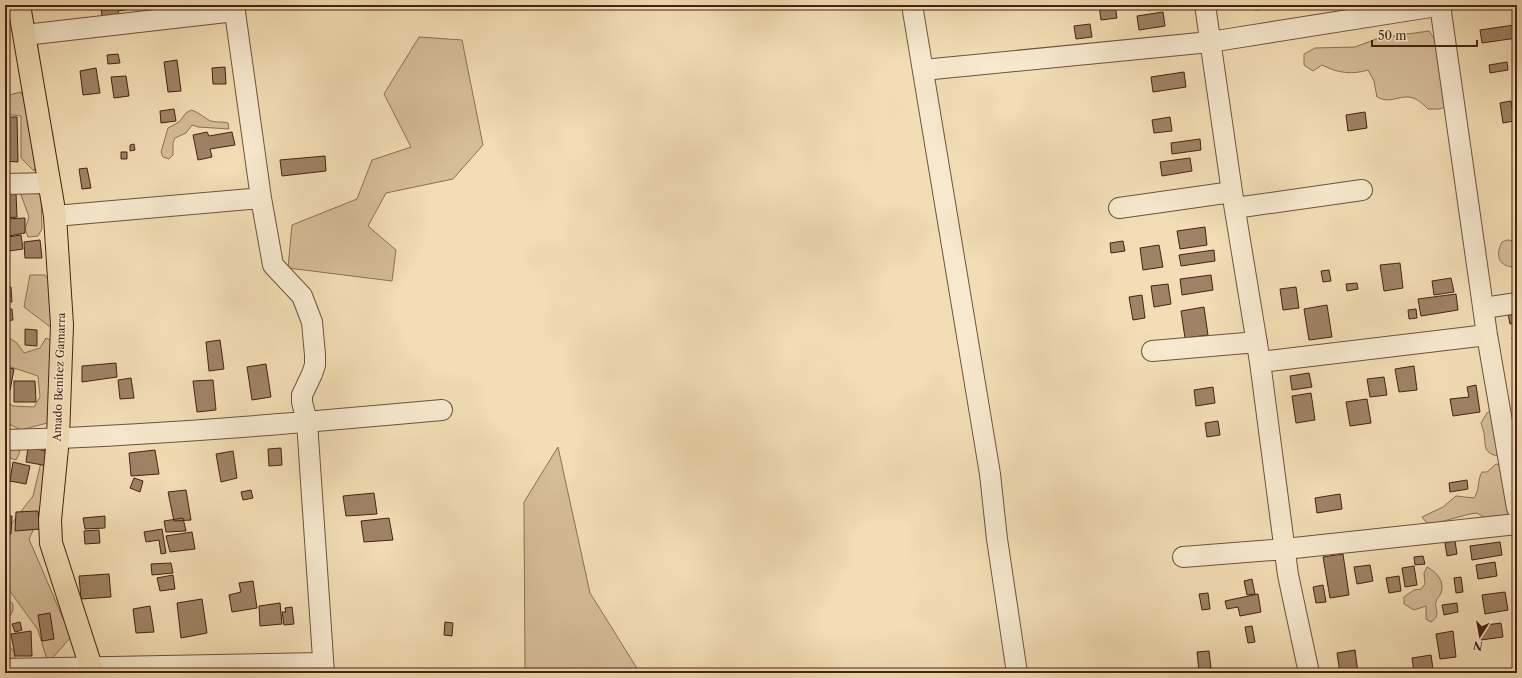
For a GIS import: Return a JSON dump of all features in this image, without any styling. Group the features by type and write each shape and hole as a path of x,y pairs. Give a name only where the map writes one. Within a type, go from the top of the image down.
{"main road":[{"name":"Amado Benítez Gamarra","path":"19,5 55,216 62,325 58,438 50,520 52,543 92,670"}],"street":[{"path":"912,5 990,474 997,539 1017,673"},
{"path":"1205,5 1233,200 1260,362 1288,575 1309,673"},
{"path":"1440,5 1487,335 1516,503"},
{"path":"923,70 1210,42 1443,5"},
{"path":"5,669 92,670 323,668 307,422 302,402 302,395 312,374 314,365 315,355 312,322 302,296 272,265 261,198 235,8 25,35"},
{"path":"5,184 50,183"},
{"path":"1120,208 1362,190"},
{"path":"55,216 261,198"},
{"path":"1484,308 1517,303"},
{"path":"1260,362 1487,335"},
{"path":"1152,351 1257,342"},
{"path":"5,440 307,422 442,410"},
{"path":"1183,557 1285,549 1517,524"}],"shaded area":[{"path":"1429,31 1436,41 1445,107 1440,109 1428,109 1422,103 1409,97 1386,100 1377,97 1374,81 1368,70 1350,73 1334,70 1322,65 1313,71 1304,65 1304,54 1315,48 1355,47 1379,38"},
{"path":"419,37 462,40 483,145 453,179 386,193 368,226 396,250 392,281 288,268 292,225 357,199 372,160 411,147 384,94"},
{"path":"21,92 27,105 28,126 37,141 39,158 34,171 21,158 21,116 5,114 5,96"},
{"path":"191,110 211,121 228,123 229,129 198,127 192,125 186,133 175,138 173,143 173,155 169,159 163,157 161,152 168,128 179,122 186,113"},
{"path":"20,192 41,192 42,229 38,236 28,237 25,229 29,217"},
{"path":"1507,240 1517,241 1517,267 1506,266 1500,260 1500,247 1502,242"},
{"path":"30,275 45,275 52,284 53,329 24,307"},
{"path":"5,335 17,343 24,353 40,348 46,338 56,343 51,422 21,430 5,422 5,400 13,406 34,407 40,397 38,376 5,365"},
{"path":"1492,410 1498,456 1489,453 1487,450 1481,423 1487,413"},
{"path":"558,447 590,593 640,673 525,673 524,502"},
{"path":"20,448 16,460 5,456 5,449"},
{"path":"42,458 52,490 29,539 71,637 48,663 38,630 7,587 5,575 5,532 33,496"},
{"path":"1496,464 1501,465 1510,515 1506,519 1487,519 1477,513 1432,524 1426,522 1422,517 1443,507 1456,496 1474,498 1482,472 1487,472"},
{"path":"1427,567 1437,575 1442,585 1441,593 1436,601 1437,614 1431,622 1426,619 1426,606 1414,610 1404,604 1404,597 1414,590 1421,589 1425,584 1424,573"},
{"path":"5,599 9,600 13,604 13,610 10,616 5,614"},
{"path":"5,643 14,652 14,661 5,663"}],"building":[{"path":"101,5 136,5 137,8 118,11 119,18 102,19"},
{"path":"1099,5 1115,5 1117,18 1101,20"},
{"path":"1148,5 1181,5 1148,10"},
{"path":"1254,5 1266,5 1266,9 1255,10"},
{"path":"1163,12 1165,26 1139,30 1137,16"},
{"path":"1090,24 1092,37 1076,39 1074,26"},
{"path":"1514,25 1517,38 1482,43 1480,30"},
{"path":"118,54 120,63 108,64 107,55"},
{"path":"177,60 181,91 168,92 164,62"},
{"path":"1507,62 1508,70 1490,73 1489,65"},
{"path":"225,67 226,84 213,84 212,68"},
{"path":"96,68 100,93 83,95 80,71"},
{"path":"1184,72 1186,87 1153,92 1151,77"},
{"path":"126,76 129,96 114,98 111,77"},
{"path":"1511,101 1514,121 1503,123 1500,103"},
{"path":"174,109 176,121 161,123 160,111"},
{"path":"1365,112 1367,128 1348,131 1346,115"},
{"path":"5,117 17,117 18,162 5,161"},
{"path":"1170,117 1172,131 1154,133 1152,120"},
{"path":"207,132 209,136 232,132 235,145 210,149 212,157 198,160 193,135"},
{"path":"1200,139 1201,150 1172,154 1171,143"},
{"path":"134,144 135,150 130,151 130,145"},
{"path":"121,152 127,152 127,159 121,159"},
{"path":"325,156 326,171 282,176 280,160"},
{"path":"1190,158 1192,171 1162,176 1160,162"},
{"path":"87,168 91,188 82,189 79,169"},
{"path":"16,193 17,217 6,218 5,194"},
{"path":"1513,206 1517,206 1517,236"},
{"path":"25,218 25,233 9,236 6,219"},
{"path":"1205,227 1207,245 1180,249 1177,231"},
{"path":"5,232 7,260 5,261"},
{"path":"21,235 23,249 9,251 8,237"},
{"path":"40,240 42,258 25,258 24,242"},
{"path":"1123,241 1125,251 1111,253 1110,243"},
{"path":"1159,245 1163,267 1143,270 1140,248"},
{"path":"1214,250 1215,261 1181,266 1179,255"},
{"path":"1400,263 1403,288 1384,291 1380,265"},
{"path":"5,267 7,284 5,284"},
{"path":"1329,270 1331,281 1323,282 1321,271"},
{"path":"1211,275 1213,290 1182,295 1180,279"},
{"path":"1451,278 1454,292 1434,295 1432,281"},
{"path":"1357,283 1358,289 1347,291 1346,284"},
{"path":"1168,284 1171,304 1154,307 1151,286"},
{"path":"11,287 12,302 5,302 5,288"},
{"path":"1296,287 1299,308 1283,310 1280,289"},
{"path":"1456,294 1458,310 1421,316 1418,299"},
{"path":"1142,295 1145,318 1133,320 1129,297"},
{"path":"1327,305 1332,337 1309,340 1304,309"},
{"path":"1517,306 1517,323 1510,324 1507,308"},
{"path":"1204,307 1208,335 1185,338 1181,311"},
{"path":"5,309 12,309 13,320 5,321"},
{"path":"1416,309 1417,318 1409,319 1408,310"},
{"path":"25,329 37,330 37,346 25,345"},
{"path":"1517,336 1517,356 1515,356 1512,337"},
{"path":"220,340 224,369 209,371 206,342"},
{"path":"116,363 117,377 82,382 82,366"},
{"path":"266,364 271,397 252,400 247,367"},
{"path":"1414,366 1417,390 1399,392 1395,369"},
{"path":"5,367 14,369 10,391 5,390"},
{"path":"1309,373 1312,387 1292,390 1290,376"},
{"path":"1384,377 1387,395 1370,397 1367,379"},
{"path":"131,378 134,398 120,399 118,380"},
{"path":"213,380 216,410 197,412 193,381"},
{"path":"14,381 35,381 36,402 14,402"},
{"path":"1476,385 1480,412 1453,416 1450,399 1469,397 1467,387"},
{"path":"1213,387 1215,403 1196,406 1194,390"},
{"path":"1311,393 1315,420 1296,423 1292,396"},
{"path":"1367,399 1371,423 1350,426 1346,402"},
{"path":"1218,421 1220,435 1207,437 1205,423"},
{"path":"28,447 51,452 48,466 26,462"},
{"path":"281,448 282,465 269,466 268,449"},
{"path":"155,450 159,474 131,476 129,453"},
{"path":"233,451 237,478 221,482 216,454"},
{"path":"13,462 30,466 26,484 10,481"},
{"path":"134,478 143,481 140,492 130,488"},
{"path":"1467,480 1468,489 1450,492 1449,483"},
{"path":"186,490 191,520 174,521 168,492"},
{"path":"251,490 253,498 243,500 241,492"},
{"path":"374,493 377,514 346,516 343,496"},
{"path":"1340,494 1342,509 1317,513 1315,498"},
{"path":"38,511 40,529 15,531 16,512"},
{"path":"5,516 12,516 11,534 5,534"},
{"path":"105,516 105,528 85,529 83,518"},
{"path":"183,518 186,531 166,532 164,521"},
{"path":"389,518 393,540 364,542 361,521"},
{"path":"162,529 166,553 161,554 159,540 146,542 144,532"},
{"path":"99,530 100,543 85,544 84,531"},
{"path":"192,532 195,549 170,552 166,536"},
{"path":"1455,541 1457,554 1447,556 1445,543"},
{"path":"1500,542 1502,555 1472,560 1470,546"},
{"path":"1343,554 1349,595 1330,598 1323,557"},
{"path":"1423,556 1425,564 1415,565 1414,557"},
{"path":"1495,562 1497,576 1478,579 1476,565"},
{"path":"171,563 173,573 152,575 151,564"},
{"path":"1370,565 1373,581 1357,584 1354,567"},
{"path":"1414,566 1417,585 1405,587 1402,568"},
{"path":"109,574 111,597 81,599 79,576"},
{"path":"173,575 175,589 160,591 157,578"},
{"path":"1399,576 1401,591 1389,593 1386,578"},
{"path":"1461,577 1463,592 1456,593 1454,578"},
{"path":"1252,579 1255,594 1247,595 1244,581"},
{"path":"253,581 257,608 232,612 229,595 241,592 239,583"},
{"path":"1323,585 1326,602 1316,603 1313,587"},
{"path":"1505,592 1508,610 1485,614 1482,595"},
{"path":"1208,593 1210,609 1202,610 1199,594"},
{"path":"1258,594 1261,612 1240,616 1238,607 1227,609 1225,601"},
{"path":"202,599 207,633 181,638 177,603"},
{"path":"280,603 282,624 260,626 259,606"},
{"path":"1457,603 1458,612 1444,615 1442,605"},
{"path":"150,606 154,632 136,633 133,609"},
{"path":"292,607 294,624 284,625 282,612 286,612 285,608"},
{"path":"50,613 54,639 42,641 38,615"},
{"path":"6,622 7,637 5,637"},
{"path":"20,622 22,630 15,632 12,624"},
{"path":"445,622 453,623 452,636 444,635"},
{"path":"1501,623 1503,637 1481,640 1478,626"},
{"path":"1252,626 1255,642 1248,643 1245,627"},
{"path":"31,631 32,656 15,656 11,634"},
{"path":"1453,631 1456,657 1440,659 1436,634"},
{"path":"1355,650 1358,673 1340,673 1337,653"},
{"path":"1209,651 1211,668 1199,670 1197,652"},
{"path":"1431,655 1433,669 1414,672 1412,658"}]}
